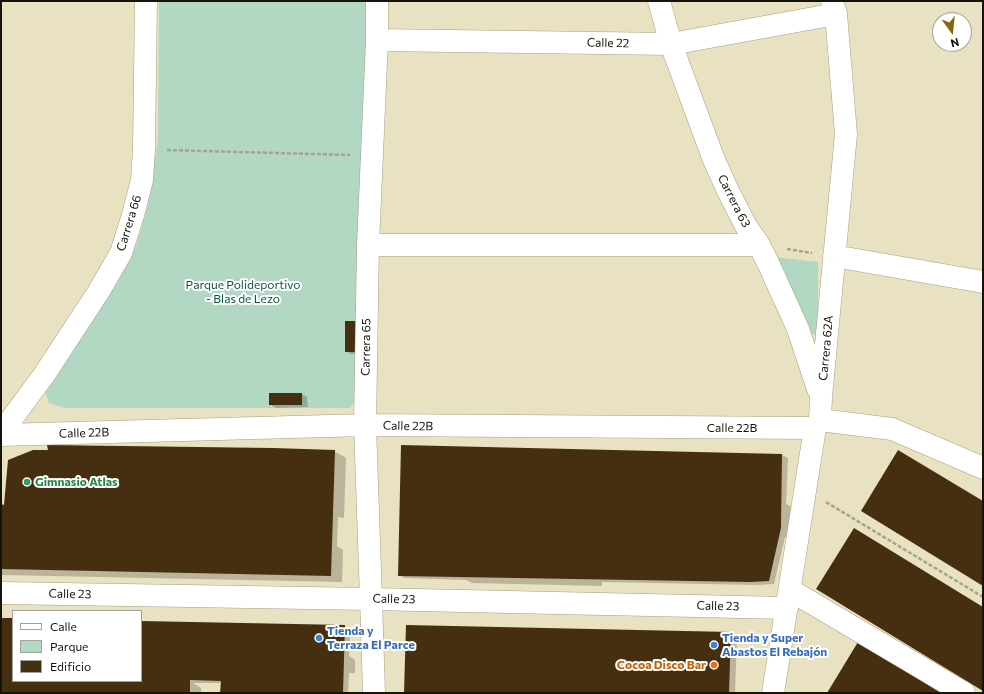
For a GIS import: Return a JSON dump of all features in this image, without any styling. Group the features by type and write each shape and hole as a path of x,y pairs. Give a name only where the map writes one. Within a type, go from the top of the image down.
{"street":[{"name":"Carrera 66","path":"1,434 44,375 99,291 121,253 133,216 142,180 144,149 146,1"},
{"name":"Carrera 65","path":"374,693 365,425 368,245 377,40 377,1"},
{"name":"Carrera 63","path":"659,1 670,44 714,160 746,226 759,245 769,265 798,329 821,396"},
{"name":"Calle 22","path":"377,40 670,44 834,8"},
{"name":"Carrera 62A","path":"774,693 821,396 846,134 834,8"},
{"path":"368,245 759,245"},
{"path":"834,256 983,282"},
{"name":"Calle 22B","path":"1,434 365,425 817,424 892,429 983,468"},
{"name":"Calle 23","path":"1,593 371,599 788,599"},
{"path":"788,599 964,693"}],"path":[{"path":"144,149 372,156"},
{"path":"759,245 834,256"},
{"path":"806,490 983,597"}],"green space":[{"name":"Parque Polideportivo - Blas de Lezo","path":"159,1 367,1 357,398 350,408 64,408 49,403 45,392 119,276 137,244 147,208 158,140"},
{"path":"775,257 818,262 818,327 815,334 811,335"}],"building":[{"path":"345,321 358,321 357,352 345,352"},
{"path":"269,393 302,393 302,405 269,405"},
{"path":"47,445 335,450 331,576 1,569 1,504 4,505 8,460 33,450 48,450"},
{"path":"401,445 782,454 781,528 769,581 750,582 398,576"},
{"path":"898,450 983,501 983,586 861,511"},
{"path":"854,528 983,607 983,691 816,589"},
{"path":"1,618 12,618 12,682 142,682 142,621 345,625 343,693 220,693 221,681 190,680 190,693 1,693"},
{"path":"406,625 731,632 729,693 404,693"},
{"path":"858,642 941,693 827,693"}],"place":[{"name":"Gimnasio Atlas","path":"27,482"},
{"name":"Tienda y Terraza El Parce","path":"319,638"},
{"name":"Tienda y Super Abastos El Rebajón","path":"714,645"},
{"name":"Cocoa Disco Bar","path":"714,665"}]}
